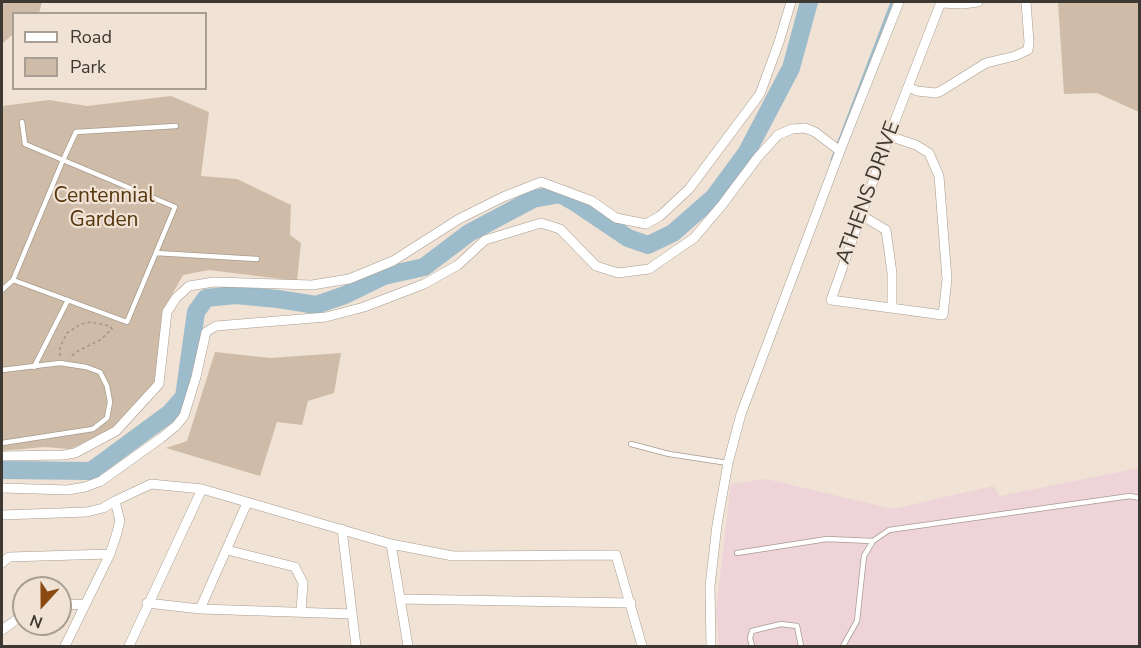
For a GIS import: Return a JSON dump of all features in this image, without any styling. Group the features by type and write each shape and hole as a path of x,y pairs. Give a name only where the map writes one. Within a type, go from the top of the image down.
{"street":[{"path":"2,456 75,453 116,431 159,384 167,312 176,298 189,286 214,282 312,285 349,279 393,261 459,219 503,197 541,182 592,201 616,218 646,224 660,216 689,189 760,94 779,42 790,2"},
{"path":"711,646 710,586 718,515 741,414 899,2"},
{"name":"ATHENS DRIVE","path":"892,308 831,300 889,136 941,2 963,4 978,2"},
{"path":"908,87 917,92 936,93 986,63 1015,56 1028,50 1026,2"},
{"path":"2,488 69,490 85,487 101,481 161,438 184,416 206,332 216,326 326,317 364,307 424,284 458,265 485,240 541,223 560,229 596,266 618,273 649,269 694,238 778,135 792,129 805,128 815,132 840,151"},
{"path":"861,215 886,230 892,273 892,308 943,315 947,279 939,176 929,153 916,145 889,136"},
{"path":"2,515 87,512 103,508 151,484 202,489 392,544 453,556 616,555 642,646"},
{"path":"129,646 147,603 202,489"},
{"path":"64,646 110,554 120,521 115,501"},
{"path":"200,609 247,503"},
{"path":"342,530 356,646"},
{"path":"392,544 408,646"},
{"path":"227,550 295,567 303,583 301,611"},
{"path":"2,563 9,557 110,554"},
{"path":"400,599 631,603"},
{"path":"147,603 200,609 352,614"},
{"path":"72,604 85,604"}],"lane":[{"path":"13,280 127,322 175,207 25,144 22,122"},
{"path":"2,290 13,280 76,132 176,126"},
{"path":"156,253 257,259"},
{"path":"34,367 68,300"},
{"path":"2,370 62,363 86,367 100,372 107,386 110,402 107,418 93,429 2,442"},
{"path":"631,444 669,454 728,463"},
{"path":"843,646 857,621 864,556 873,542 889,530 1130,496 1140,498"},
{"path":"737,553 827,539 873,542"},
{"path":"752,646 750,638 752,631 781,624 797,626 801,646"}],"path":[{"path":"91,322 110,326 112,329 100,340 78,351 62,363 60,347 67,333 81,324 91,322"}],"shaded area":[{"path":"1139,468 1139,646 719,646 716,611 731,484 766,479 893,509 993,486 1000,496"}],"green space":[{"path":"2,2 42,2 39,12 12,12 12,35 2,44"},
{"path":"1058,2 1139,2 1139,112 1097,93 1064,94"},
{"name":"Centennial Garden","path":"171,96 209,112 201,176 237,179 291,205 290,235 301,243 297,281 209,270 183,275 163,311 156,381 114,429 70,449 44,447 2,451 2,106 49,100 87,106"},
{"path":"215,352 270,358 341,353 334,393 308,401 302,425 277,422 260,476 166,448 187,441"}],"waterway":[{"path":"2,470 91,471 170,413 184,397 196,312 206,298 235,295 316,305 345,295 384,276 424,267 469,233 533,199 560,194 628,238 648,245 673,233 714,197 747,152 791,68 809,2"},
{"path":"832,160 892,2"}]}
